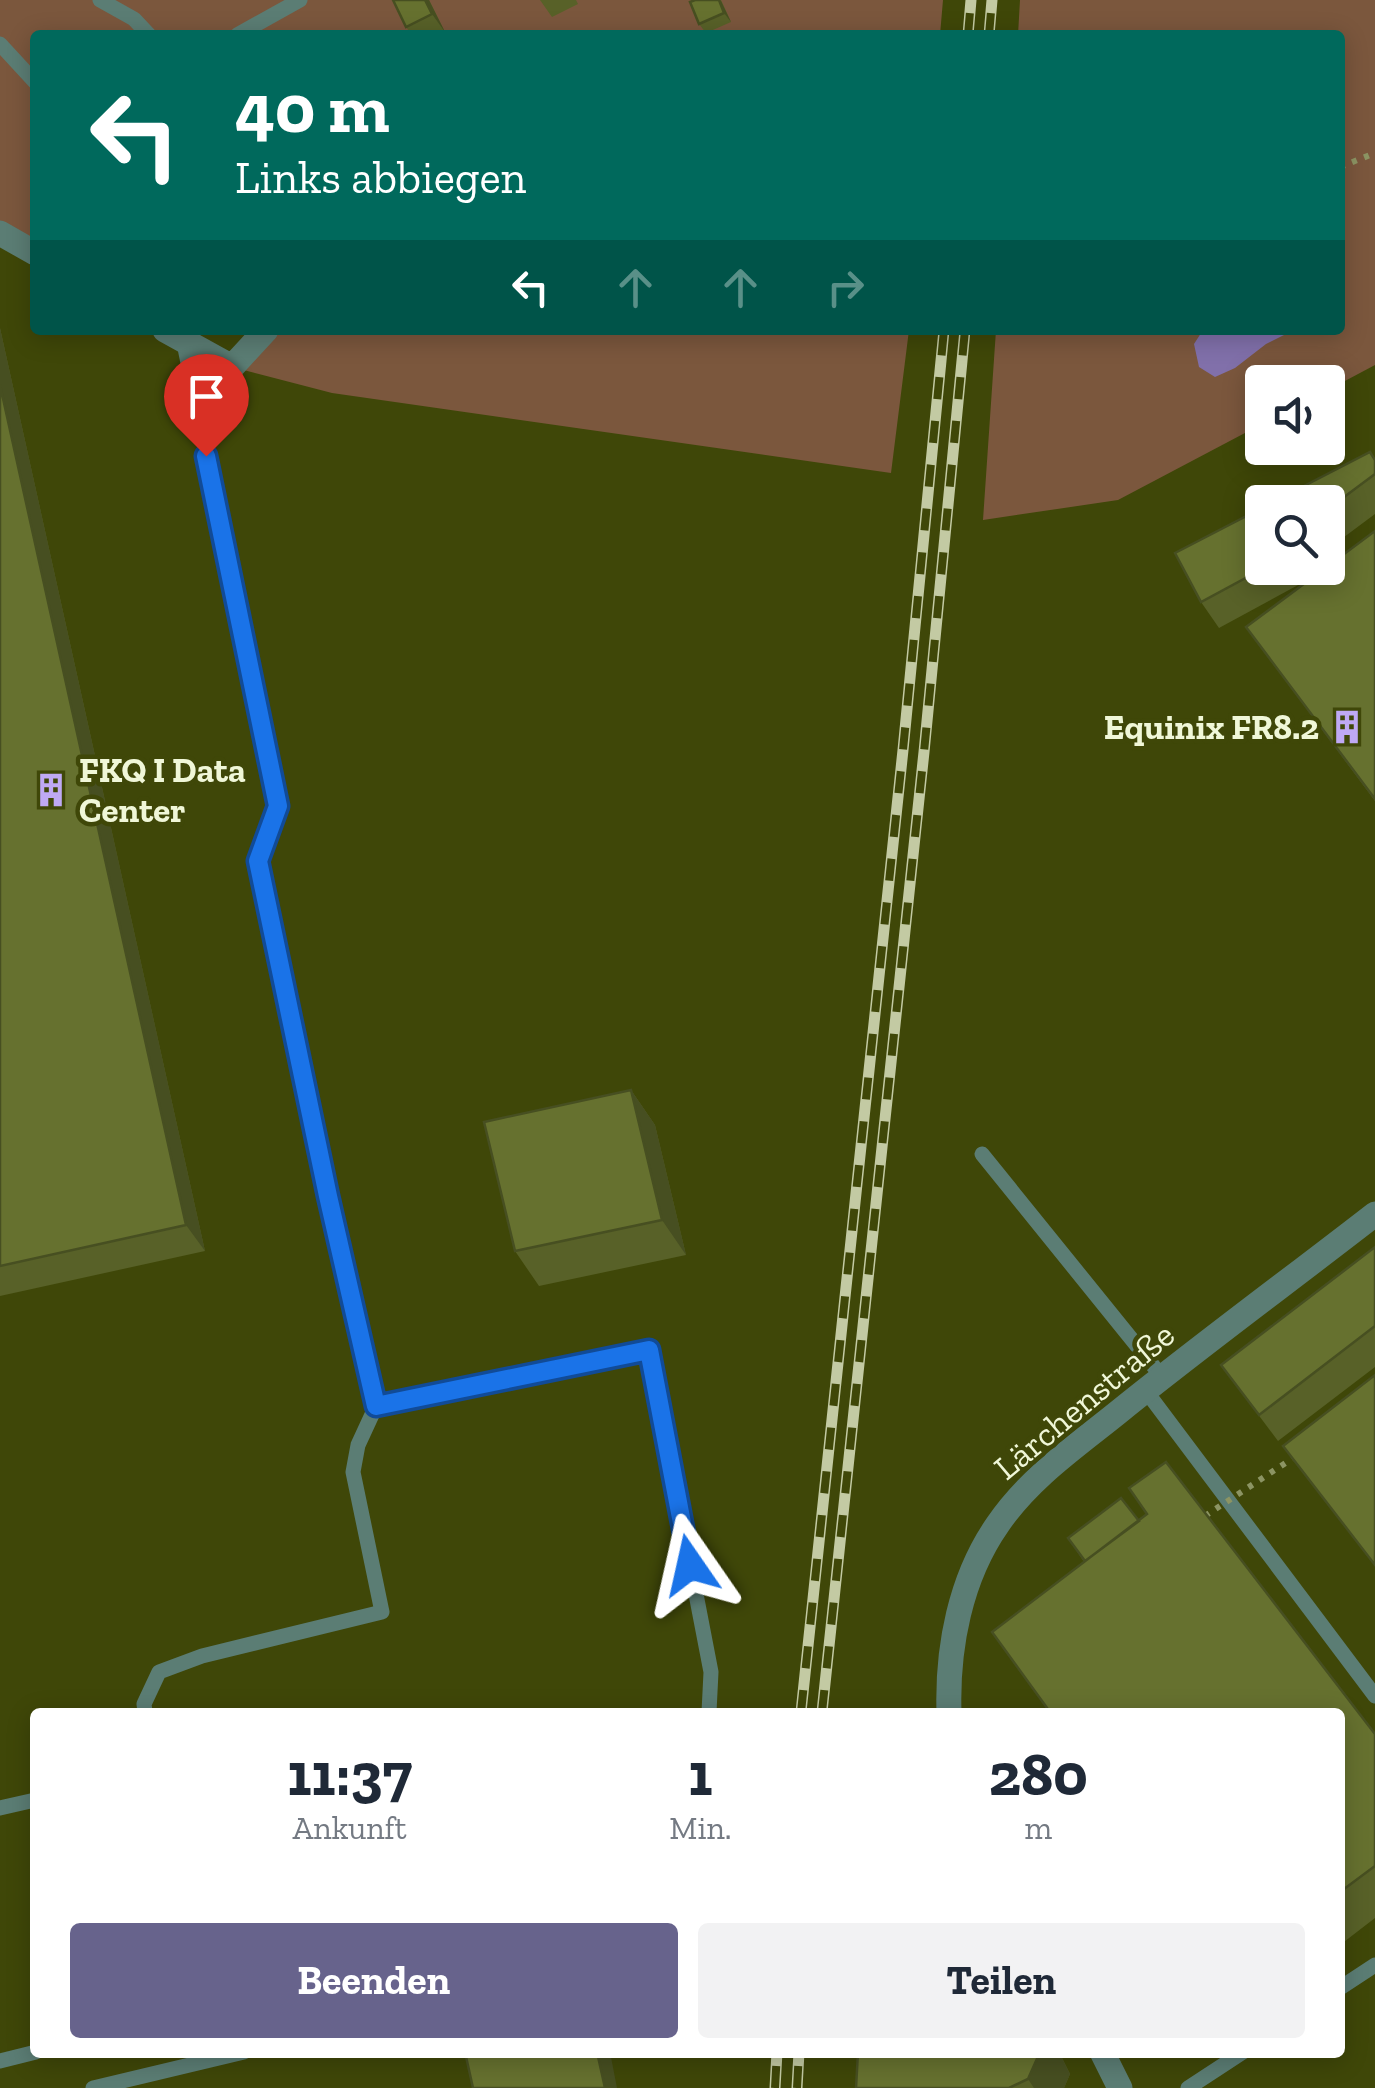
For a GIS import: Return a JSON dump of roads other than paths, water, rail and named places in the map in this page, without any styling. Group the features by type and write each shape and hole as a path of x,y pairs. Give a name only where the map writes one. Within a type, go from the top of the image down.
{"street":[{"path":"0,234 30,250"},
{"path":"174,336 232,368 262,335"},
{"name":"Lärchenstraße","path":"950,1708 948,1682 957,1623 972,1569 997,1524 1029,1485 1375,1214"},
{"path":"1105,2058 1120,2088"}],"lane":[{"path":"100,0 134,19 144,30"},
{"path":"246,30 300,0"},
{"path":"0,44 30,77"},
{"path":"144,1708 158,1672 202,1656 382,1612 353,1472 358,1444 376,1406 258,861 278,806 174,336"},
{"path":"982,1154 1154,1384 1375,1696"},
{"path":"376,1406 649,1350 711,1672 709,1708"},
{"path":"0,1808 30,1801"},
{"path":"1345,1985 1375,1965"},
{"path":"0,2060 30,2053"},
{"path":"93,2088 219,2058"},
{"path":"1188,2088 1233,2058"}],"railway":[{"path":"968,30 971,0"},
{"path":"989,30 992,0"},
{"path":"801,1708 944,335"},
{"path":"822,1708 965,335"},
{"path":"775,2088 777,2058"},
{"path":"797,2088 799,2058"}],"place":[{"name":"Equinix FR8.2","path":"1347,727"},
{"name":"FKQ I Data Center","path":"51,790"}]}
